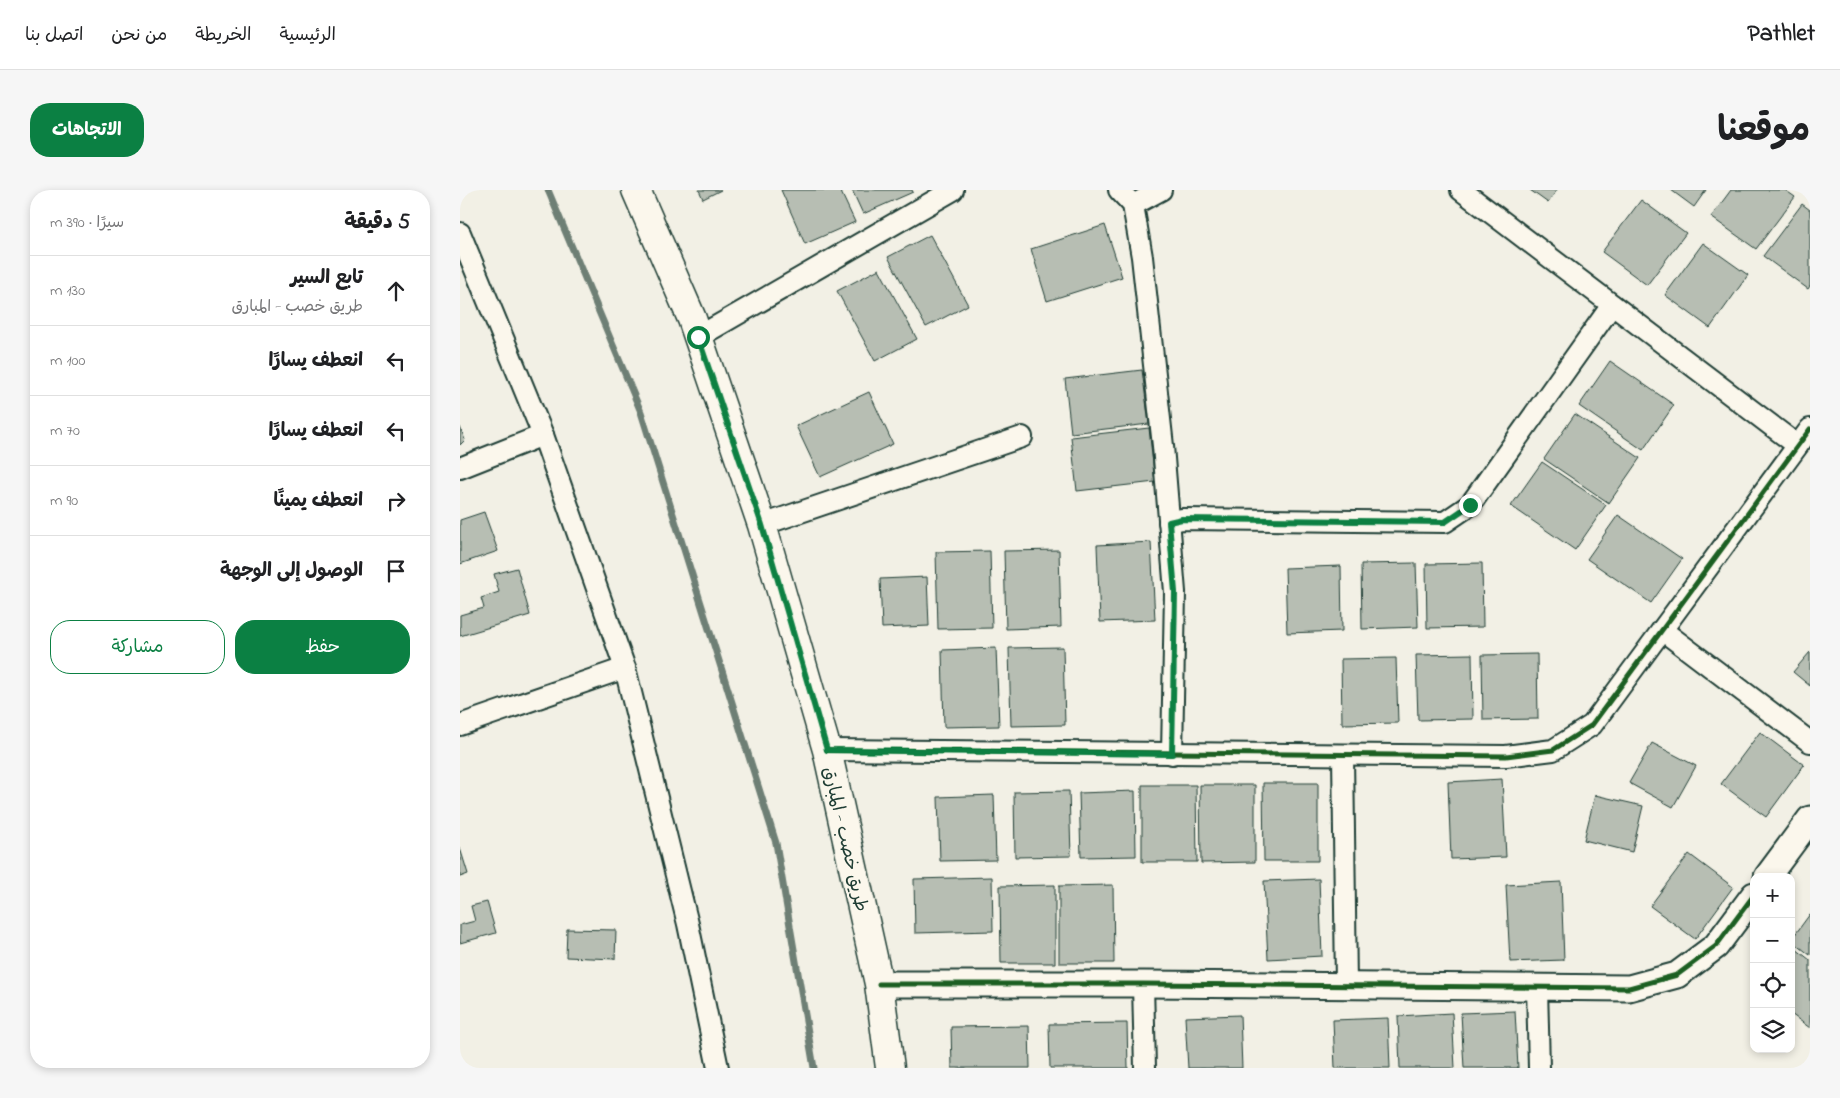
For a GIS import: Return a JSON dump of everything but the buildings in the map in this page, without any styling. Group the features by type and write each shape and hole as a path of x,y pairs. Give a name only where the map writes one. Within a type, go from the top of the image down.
{"main road":[{"name":"طريق خصب - المبارق","path":"636,190 692,319 762,525 827,750 879,984 890,1068"}],"street":[{"path":"698,337 953,190"},
{"path":"1119,190 1133,205 1142,257 1163,446 1175,592 1172,754"},
{"path":"1133,205 1161,190"},
{"path":"1461,190 1797,446"},
{"path":"460,233 543,435 625,668 688,924 718,1068"},
{"path":"1169,522 1182,519 1445,522 1470,505 1612,305"},
{"path":"827,750 1506,756 1553,750 1592,725 1810,429"},
{"path":"460,468 543,435"},
{"path":"762,525 1022,437"},
{"path":"1662,630 1810,742"},
{"path":"460,725 625,668"},
{"path":"1343,755 1346,986"},
{"path":"1770,873 1810,819"},
{"path":"879,984 1629,988 1677,975 1716,946 1750,900"},
{"path":"1143,984 1145,1068"},
{"path":"1537,988 1539,1068"}],"waterway":[{"path":"548,190 641,412 776,843 814,1068"}],"cycle path":[{"path":"827,750 1506,756 1553,750 1592,725 1810,429"},
{"path":"879,984 1629,988 1677,975 1716,946 1750,900"}],"route":[{"path":"698,337 762,525 827,750 1172,754 1175,592 1169,522 1182,519 1445,522 1470,505"}]}
